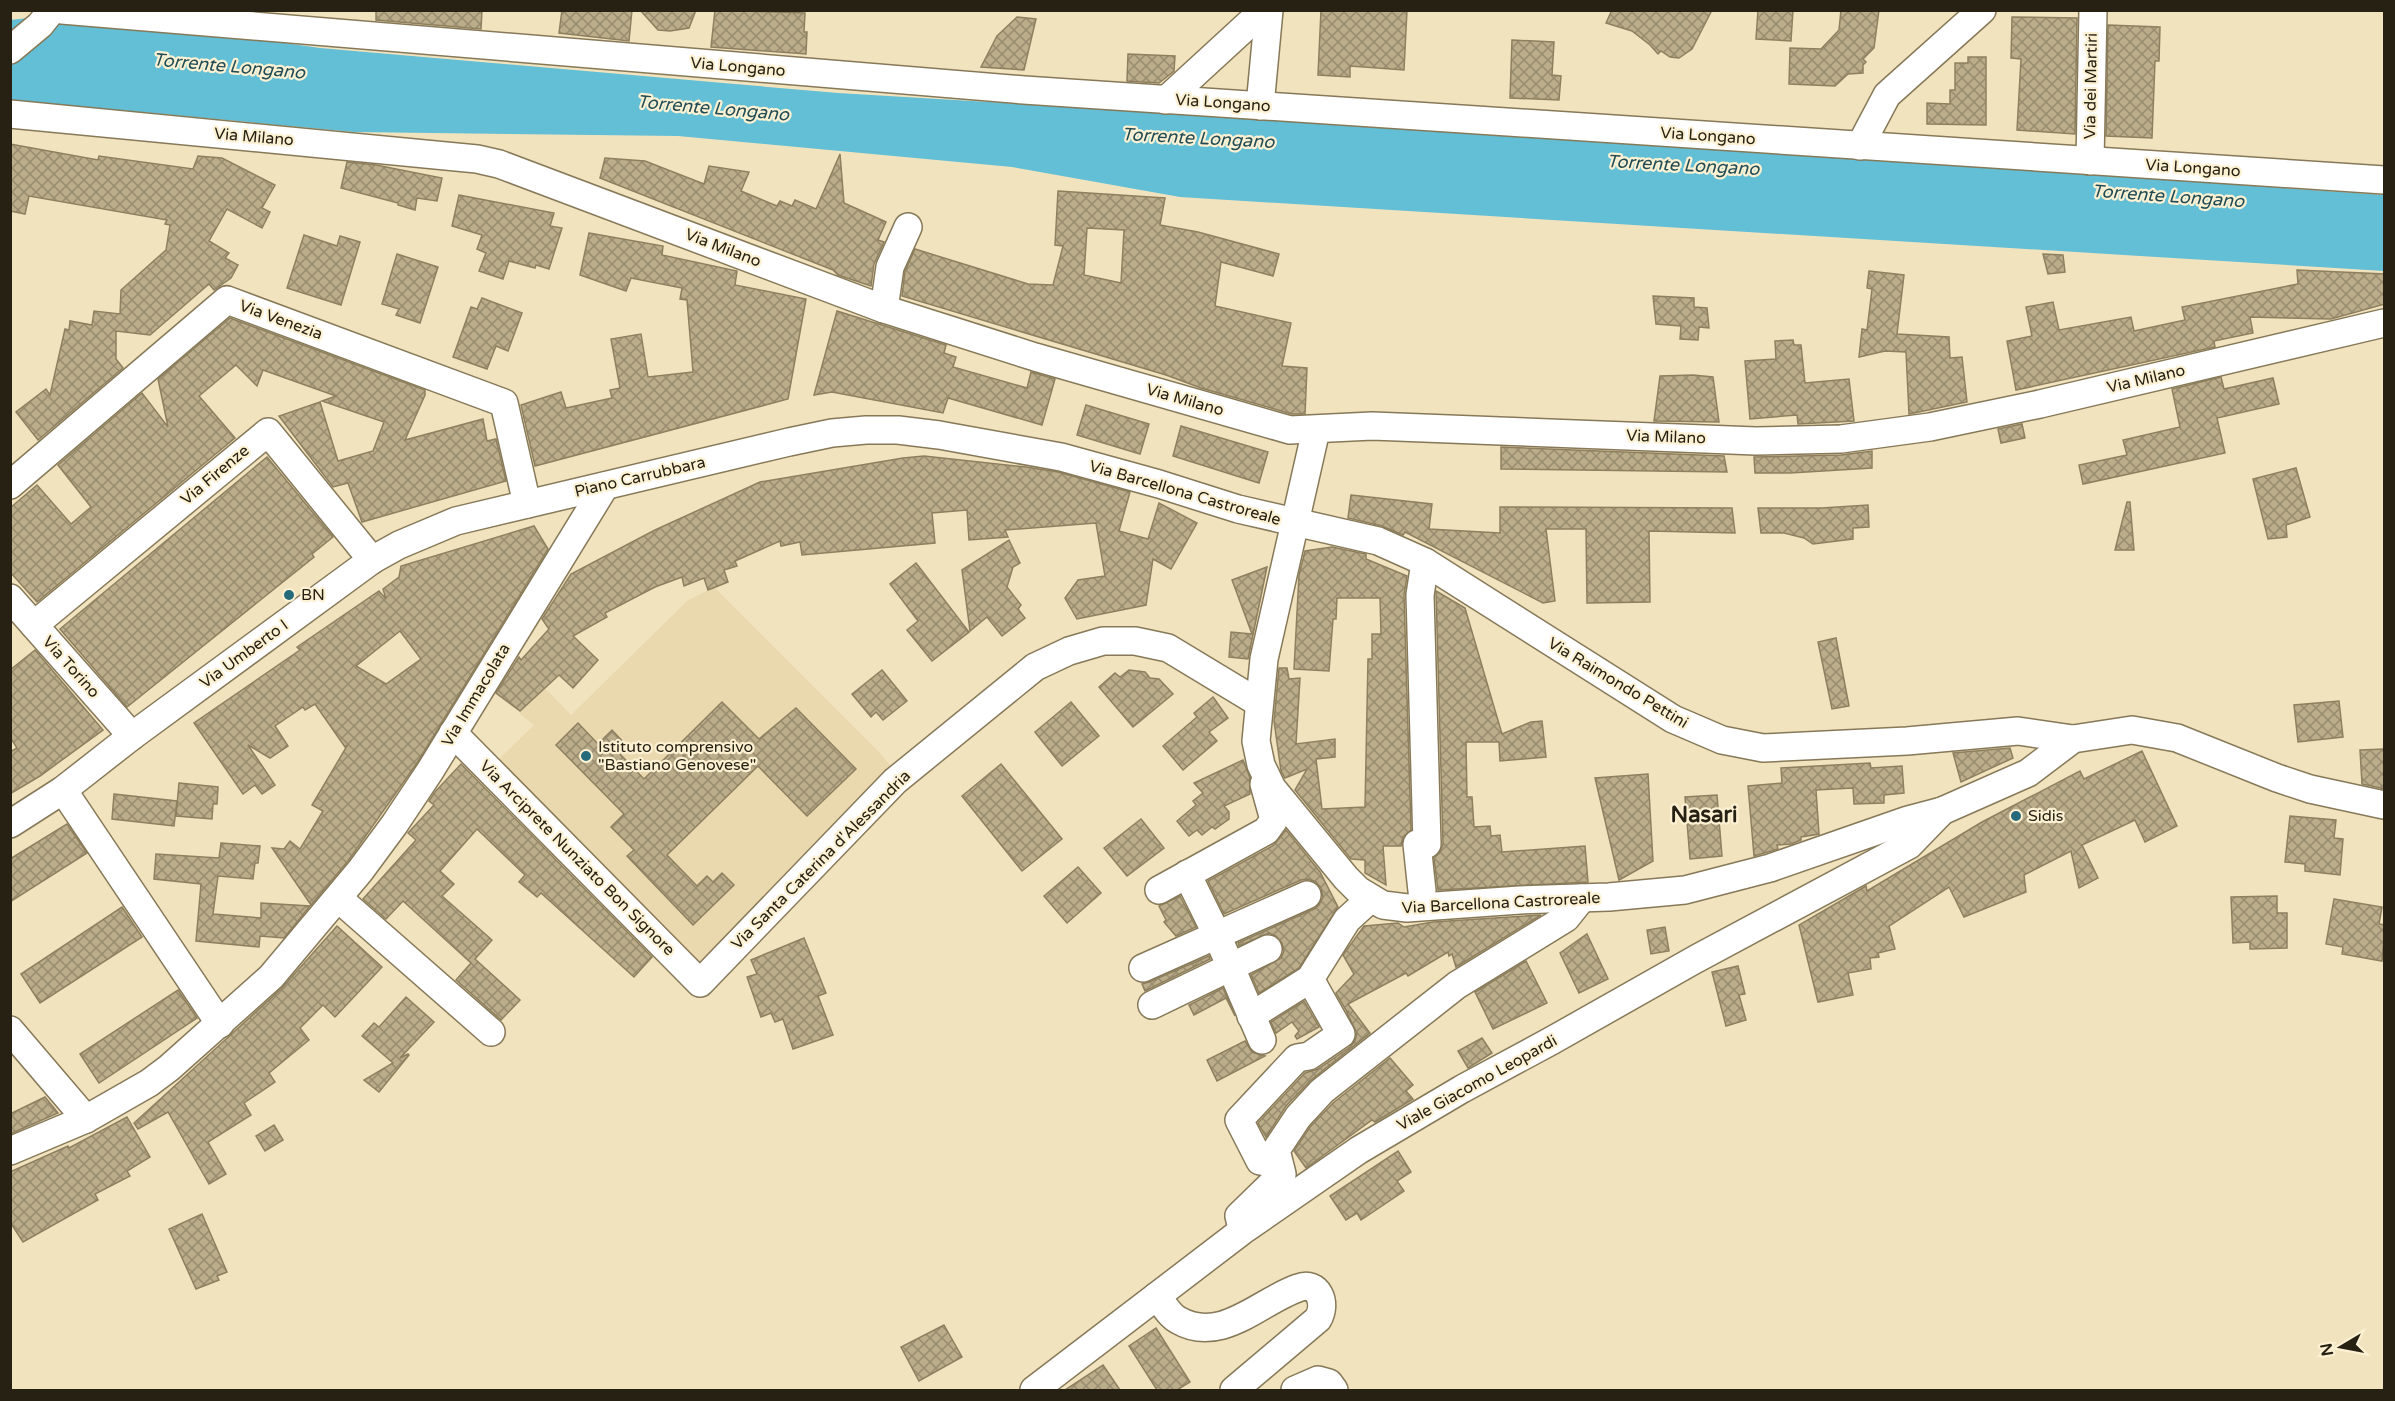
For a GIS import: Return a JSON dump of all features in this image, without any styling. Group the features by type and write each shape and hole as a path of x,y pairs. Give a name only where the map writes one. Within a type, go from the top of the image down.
{"street":[{"path":"1166,99 1264,10"},
{"path":"1260,106 1269,10"},
{"path":"1860,146 1887,95 1982,10"},
{"name":"Via dei Martiri","path":"2090,161 2093,10"},
{"path":"10,50 52,15"},
{"name":"Via Longano","path":"52,15 1012,89 2385,180"},
{"name":"Via Milano","path":"10,114 477,159 524,172 884,309 1035,357 1290,430 1372,426 1778,441 1869,437 2040,404 2385,323"},
{"path":"884,309 890,267 908,227"},
{"name":"Via Venezia","path":"10,485 226,300 504,403 527,504"},
{"name":"Via Barcellona Castroreale","path":"752,450 832,433 866,430 898,430 939,435 1061,458 1294,523 1264,659 1256,741 1261,765 1266,778 1279,796 1346,878 1370,899 1393,908 1582,898 1674,891 1714,884 1770,868 1908,820 1942,811 2028,773 2073,739 2132,730 2177,738 2310,789 2385,805"},
{"path":"1294,523 1316,430"},
{"name":"Via Firenze","path":"34,625 268,432 372,560"},
{"name":"Piano Carrubbara","path":"527,504 752,450"},
{"name":"Via Immacolata","path":"10,1150 86,1119 149,1083 220,1024 271,976 338,898 394,825 605,486"},
{"name":"Via Umberto I","path":"10,824 63,790 132,736 372,560 399,545 456,521 527,504"},
{"name":"Via Raimondo Pettini","path":"1294,523 1378,542 1425,562 1673,719 1722,740 1763,748 1907,741 2018,731 2073,739"},
{"path":"1422,891 1417,844 1427,844 1420,595 1425,562"},
{"name":"Via Torino","path":"10,598 132,736"},
{"name":"Via Santa Caterina d'Alessandria","path":"700,983 895,781 1035,667 1069,651 1103,641 1135,641 1168,648 1259,703"},
{"name":"Via Arciprete Nunziato Bon Signore","path":"453,733 700,983"},
{"path":"1159,891 1266,831 1274,820 1263,787 1266,778"},
{"path":"63,790 220,1024"},
{"name":"Viale Giacomo Leopardi","path":"1034,1390 1242,1231 1359,1150 1422,1112 1696,959 1909,845 1942,811"},
{"path":"1187,874 1217,935 1256,1028 1310,980 1347,920 1370,899"},
{"path":"1143,968 1307,895"},
{"path":"338,898 491,1032"},
{"path":"1242,1231 1239,1216 1282,1174 1276,1150 1298,1117 1322,1091 1457,985 1566,918 1582,898"},
{"path":"1152,1005 1268,949"},
{"path":"1279,1164 1260,1161 1239,1120 1297,1058 1310,1056 1341,1034 1310,980"},
{"path":"10,1030 86,1119"},
{"path":"1157,1296 1177,1320 1199,1328 1233,1322 1297,1288 1310,1287 1320,1295 1323,1308 1318,1319 1234,1390"},
{"path":"1296,1390 1318,1380 1329,1383 1334,1390"}],"shaded area":[{"path":"714,587 879,752 894,770 699,964 498,760 534,725 519,713 545,688 571,715 687,601"}],"water":[{"name":"Torrente Longano","path":"74,13 320,48 838,93 1454,130 2384,195 2384,271 1180,197 1012,167 678,136 354,132 11,100 10,20"}],"building":[{"path":"376,10 482,10 481,29 376,20"},
{"path":"562,10 632,10 629,41 559,33"},
{"path":"640,10 696,10 689,28 670,31 658,30"},
{"path":"715,10 805,13 806,54 711,47"},
{"path":"1321,10 1407,10 1404,70 1350,66 1350,77 1318,75"},
{"path":"1612,10 1712,10 1692,49 1679,58 1670,57 1661,51 1658,54 1632,31 1606,23"},
{"path":"1758,10 1793,10 1791,41 1756,39"},
{"path":"1841,10 1879,10 1874,48 1863,59 1866,62 1863,65 1863,73 1848,74 1835,86 1789,84 1790,48 1821,49 1839,30"},
{"path":"1017,17 1036,19 1024,70 981,67 997,36"},
{"path":"2012,17 2077,18 2075,134 2017,130 2021,59 2011,58"},
{"path":"2108,25 2160,27 2159,61 2155,61 2152,138 2106,136"},
{"path":"1512,40 1554,42 1552,75 1561,76 1559,100 1510,98"},
{"path":"1128,54 1175,56 1174,71 1159,83 1127,81"},
{"path":"1968,57 1986,57 1986,125 1927,124 1927,103 1950,104 1950,90 1955,90 1955,63 1968,63"},
{"path":"10,144 98,160 99,156 193,169 198,156 222,158 275,185 262,208 270,212 262,228 227,209 209,241 229,253 225,258 238,265 231,278 214,290 209,284 150,335 116,331 116,359 123,368 38,440 16,412 46,389 50,395 65,329 69,330 70,321 92,325 94,311 120,314 121,290 166,250 170,225 165,224 167,220 29,196 25,214 10,211"},
{"path":"840,154 844,203 886,222 878,240 884,242 874,264 871,286 838,275 833,270 600,178 605,158 645,161 704,184 709,166 749,172 741,191 777,206 780,201 792,206 795,200 816,209"},
{"path":"347,162 376,165 442,178 437,201 417,198 415,210 398,205 398,203 341,188"},
{"path":"1058,191 1165,198 1160,225 1198,232 1279,254 1273,276 1221,262 1215,306 1291,323 1282,366 1307,368 1305,414 1292,414 1201,388 1166,375 902,296 905,271 915,249 1028,284 1053,285 1063,246 1055,245","holes":["1087,228 1124,230 1121,283 1084,275"]},
{"path":"459,195 554,213 550,226 562,228 549,269 509,261 503,279 479,271 486,253 477,249 482,235 452,226"},
{"path":"589,233 663,246 662,255 737,271 735,285 806,299 788,399 535,466 521,405 561,392 566,408 612,398 610,390 620,388 611,339 641,334 648,377 693,372 687,300 680,299 682,288 631,278 626,291 580,275"},
{"path":"304,235 337,246 340,236 360,242 341,305 287,288"},
{"path":"397,254 438,267 420,323 396,315 399,309 382,304"},
{"path":"2043,254 2063,255 2065,272 2048,274"},
{"path":"2297,270 2385,274 2385,304 2331,319 2250,317 2253,333 2214,341 2215,347 2016,390 2007,341 2032,336 2026,307 2053,302 2059,330 2131,317 2134,331 2185,320 2182,307 2298,284"},
{"path":"1869,271 1904,275 1897,334 1949,337 1950,358 1962,357 1967,402 1909,414 1906,352 1885,351 1859,357 1862,329 1867,330 1872,289 1867,288"},
{"path":"1653,296 1694,298 1694,307 1707,308 1709,328 1699,327 1698,340 1680,339 1681,326 1656,324"},
{"path":"482,298 522,313 508,351 496,346 487,369 453,357 471,307 477,309"},
{"path":"837,311 946,345 944,353 956,357 953,367 1027,388 1031,372 1055,379 1042,425 948,398 943,413 832,392 814,395"},
{"path":"230,318 425,390 425,395 405,440 483,419 487,441 496,439 506,481 362,522 348,483 333,487 279,416 320,402 338,461 373,451 384,422 322,401 336,396 263,370 257,386 236,365 199,396 235,438 37,602 10,572 10,508 37,485 71,524 91,507 58,465 142,393 168,427 158,379"},
{"path":"1793,340 1794,345 1801,345 1805,383 1849,379 1854,421 1798,424 1797,415 1750,419 1745,361 1776,359 1775,341"},
{"path":"1660,376 1713,377 1719,422 1654,421"},
{"path":"2221,377 2224,389 2273,378 2279,404 2217,418 2225,453 2083,484 2079,465 2127,455 2123,440 2180,427 2172,389"},
{"path":"1086,405 1149,424 1140,454 1077,435"},
{"path":"2022,424 2025,438 2001,443 1998,429"},
{"path":"1181,426 1268,452 1259,483 1173,456"},
{"path":"1501,447 1724,456 1727,472 1501,469"},
{"path":"1872,451 1872,468 1755,473 1754,457 1841,455"},
{"path":"924,456 1058,472 1130,492 1119,531 1148,539 1159,503 1197,523 1171,569 1153,559 1146,605 1077,619 1065,598 1078,580 1105,576 1096,523 1005,530 1008,537 969,540 967,510 932,513 935,543 802,555 800,542 781,546 780,541 735,561 737,566 724,570 728,582 708,590 704,578 684,586 682,577 655,587 605,613 607,617 573,636 598,660 573,688 559,675 520,711 496,693 519,657 521,660 549,629 542,619 571,574 655,530 760,482"},
{"path":"267,457 333,537 312,554 314,557 127,707 60,629"},
{"path":"2296,468 2310,517 2286,525 2287,537 2268,539 2253,479"},
{"path":"1351,495 1432,504 1429,529 1500,533 1500,507 1732,508 1735,533 1649,531 1650,602 1587,603 1586,529 1546,529 1555,601 1543,603 1405,532 1403,535 1382,526 1348,518"},
{"path":"2127,502 2130,502 2134,550 2115,550"},
{"path":"1868,505 1869,527 1853,528 1853,539 1813,544 1804,538 1784,533 1761,533 1758,508"},
{"path":"534,526 548,549 417,763 348,861 311,905 272,848 284,849 290,841 300,849 323,811 312,805 347,746 345,747 315,704 305,710 303,707 275,726 288,746 270,758 248,745 275,785 262,794 255,785 243,794 194,723 300,650 297,647 379,591 386,599 383,589 399,577 401,566","holes":["400,631 421,659 386,684 356,666"]},
{"path":"1009,540 1020,563 1013,567 1007,587 1021,605 1018,609 1025,618 1002,636 987,617 970,631 962,570"},
{"path":"1332,547 1366,554 1366,559 1407,576 1404,595 1411,830 1403,837 1401,846 1383,846 1386,885 1365,873 1365,860 1351,859 1295,790 1307,769 1285,778 1281,771 1274,721 1279,668 1287,668 1289,679 1300,678 1296,744 1335,739 1335,757 1316,759 1322,809 1365,807 1368,659 1372,659 1372,634 1381,634 1380,598 1337,598 1329,671 1294,669 1299,575 1305,551"},
{"path":"916,563 969,632 932,661 907,630 918,621 890,584"},
{"path":"1267,567 1248,659 1229,657 1231,632 1252,634 1232,580"},
{"path":"1436,591 1465,608 1502,734 1531,722 1542,721 1546,757 1500,761 1499,742 1466,742 1467,797 1472,797 1474,827 1490,826 1491,836 1500,835 1502,852 1585,846 1588,882 1438,890 1434,858 1440,852 1443,844"},
{"path":"1836,638 1849,706 1832,709 1818,642"},
{"path":"35,650 103,730 40,776 10,794 10,752 17,748 10,737 10,670"},
{"path":"882,670 907,701 883,720 876,712 871,717 852,694"},
{"path":"1129,670 1145,672 1150,678 1159,679 1173,694 1133,727 1099,687 1115,673 1120,677"},
{"path":"1213,697 1228,718 1209,732 1217,741 1183,770 1163,746 1197,717 1194,713"},
{"path":"2339,701 2343,737 2298,742 2294,705"},
{"path":"722,702 759,739 796,708 856,769 807,816 758,766 667,855 697,886 707,876 713,882 722,873 734,885 693,925 627,856 634,850 611,827 624,814 556,745 578,723 598,744 612,730 626,745 618,752 644,779"},
{"path":"1071,702 1099,736 1062,766 1035,732"},
{"path":"2010,748 2013,758 1961,782 1953,753"},
{"path":"2385,749 2385,789 2362,784 2360,750"},
{"path":"2142,751 2177,826 2145,842 2135,820 2082,845 2098,878 2079,888 2071,851 2024,875 2026,892 1964,917 1949,887 1889,926 1895,949 1878,953 1879,957 1870,958 1871,969 1848,973 1853,995 1818,1002 1799,925 1866,886 1867,891 1982,822 2080,771 2084,779"},
{"path":"1243,760 1250,778 1250,794 1224,806 1229,812 1229,819 1215,829 1212,827 1202,835 1197,830 1189,836 1177,821 1196,805 1193,801 1203,793 1194,783"},
{"path":"1870,763 1871,768 1902,766 1904,793 1884,795 1884,803 1854,804 1853,788 1816,790 1819,834 1801,837 1801,840 1791,844 1777,845 1778,849 1754,856 1748,786 1782,783 1781,768"},
{"path":"461,764 652,957 634,977 541,893 537,897 519,882 525,875 477,829 440,871 454,884 442,896 492,940 475,959 520,1000 501,1020 456,980 471,963 403,901 386,919 363,899 416,840 408,833 434,805 429,801 435,792"},
{"path":"1001,764 1062,839 1022,871 962,796"},
{"path":"1648,774 1653,861 1619,880 1595,778"},
{"path":"179,783 218,787 217,804 213,804 212,819 176,816"},
{"path":"114,794 177,801 174,826 112,819"},
{"path":"1717,795 1722,856 1690,859 1685,797"},
{"path":"2290,816 2336,820 2334,838 2343,839 2340,875 2305,871 2305,864 2285,862"},
{"path":"1141,819 1164,848 1127,876 1104,848"},
{"path":"67,824 87,853 10,902 10,859"},
{"path":"1286,830 1320,872 1338,907 1299,968 1259,993 1251,975 1281,958 1284,951 1282,943 1276,936 1269,933 1239,946 1238,943 1314,909 1323,897 1321,888 1316,882 1308,879 1301,880 1224,914 1208,881 1274,845"},
{"path":"221,843 260,846 253,879 218,876 213,914 261,918 261,903 310,906 284,938 260,936 259,947 196,941 201,884 154,879 156,854 219,858"},
{"path":"1078,867 1101,893 1067,923 1044,896"},
{"path":"1180,896 1196,927 1176,936 1164,922 1166,920 1159,906"},
{"path":"2277,896 2277,913 2287,913 2287,948 2250,949 2250,942 2233,943 2231,897"},
{"path":"2334,899 2382,907 2379,924 2385,925 2382,961 2342,954 2343,947 2326,944"},
{"path":"122,907 142,937 40,1003 21,974"},
{"path":"1541,915 1456,967 1452,954 1449,956 1448,952 1408,976 1406,973 1348,1004 1370,1033 1311,1080 1286,1106 1266,1137 1258,1123 1305,1073 1318,1069 1355,1041 1357,1033 1347,1013 1349,1011 1347,1012 1336,993 1354,974 1343,955 1364,926 1398,923 1404,927 1433,922"},
{"path":"337,926 382,967 335,1017 323,1005 300,1028 309,1040 269,1073 275,1082 244,1103 251,1115 208,1142 226,1174 209,1184 168,1112 138,1129 134,1123 281,989"},
{"path":"1665,927 1669,951 1651,954 1647,930"},
{"path":"1587,934 1608,979 1579,993 1560,953"},
{"path":"804,938 826,993 818,996 833,1035 793,1049 783,1019 775,1022 771,1013 761,1017 747,977 757,974 751,960"},
{"path":"1209,956 1210,959 1145,991 1142,984"},
{"path":"1526,961 1547,1003 1493,1029 1475,992"},
{"path":"1738,966 1745,994 1739,995 1746,1020 1726,1026 1712,972"},
{"path":"1223,988 1235,1016 1226,998 1194,1015 1189,1005"},
{"path":"178,990 197,1018 99,1083 80,1054"},
{"path":"406,997 434,1022 400,1058 409,1055 379,1092 364,1080 393,1063 362,1036 374,1023 379,1027"},
{"path":"1304,1001 1319,1027 1297,1039 1295,1036 1299,1031 1292,1022 1276,1033 1271,1022"},
{"path":"1482,1038 1492,1053 1468,1068 1458,1051"},
{"path":"1245,1041 1252,1052 1265,1056 1217,1081 1207,1060"},
{"path":"1390,1058 1413,1085 1406,1091 1413,1099 1375,1122 1372,1120 1306,1168 1294,1151 1310,1127 1333,1103"},
{"path":"45,1097 58,1113 10,1134 10,1114"},
{"path":"127,1117 150,1157 127,1171 130,1176 95,1194 98,1200 23,1242 10,1222 10,1172 68,1146 69,1148"},
{"path":"274,1125 283,1140 265,1151 256,1136"},
{"path":"1398,1151 1411,1172 1397,1181 1404,1191 1361,1220 1357,1213 1346,1220 1330,1196"},
{"path":"202,1214 227,1272 217,1276 219,1280 196,1289 169,1229"},
{"path":"944,1325 962,1357 919,1381 901,1347"},
{"path":"1156,1328 1190,1382 1177,1390 1157,1390 1129,1346"},
{"path":"1103,1365 1120,1390 1065,1390"}],"place":[{"name":"BN","path":"289,595"},
{"name":"Istituto comprensivo \"Bastiano Genovese\"","path":"586,756"},
{"name":"Sidis","path":"2016,816"}],"district":[{"name":"Nasari","path":"1704,815"}]}
